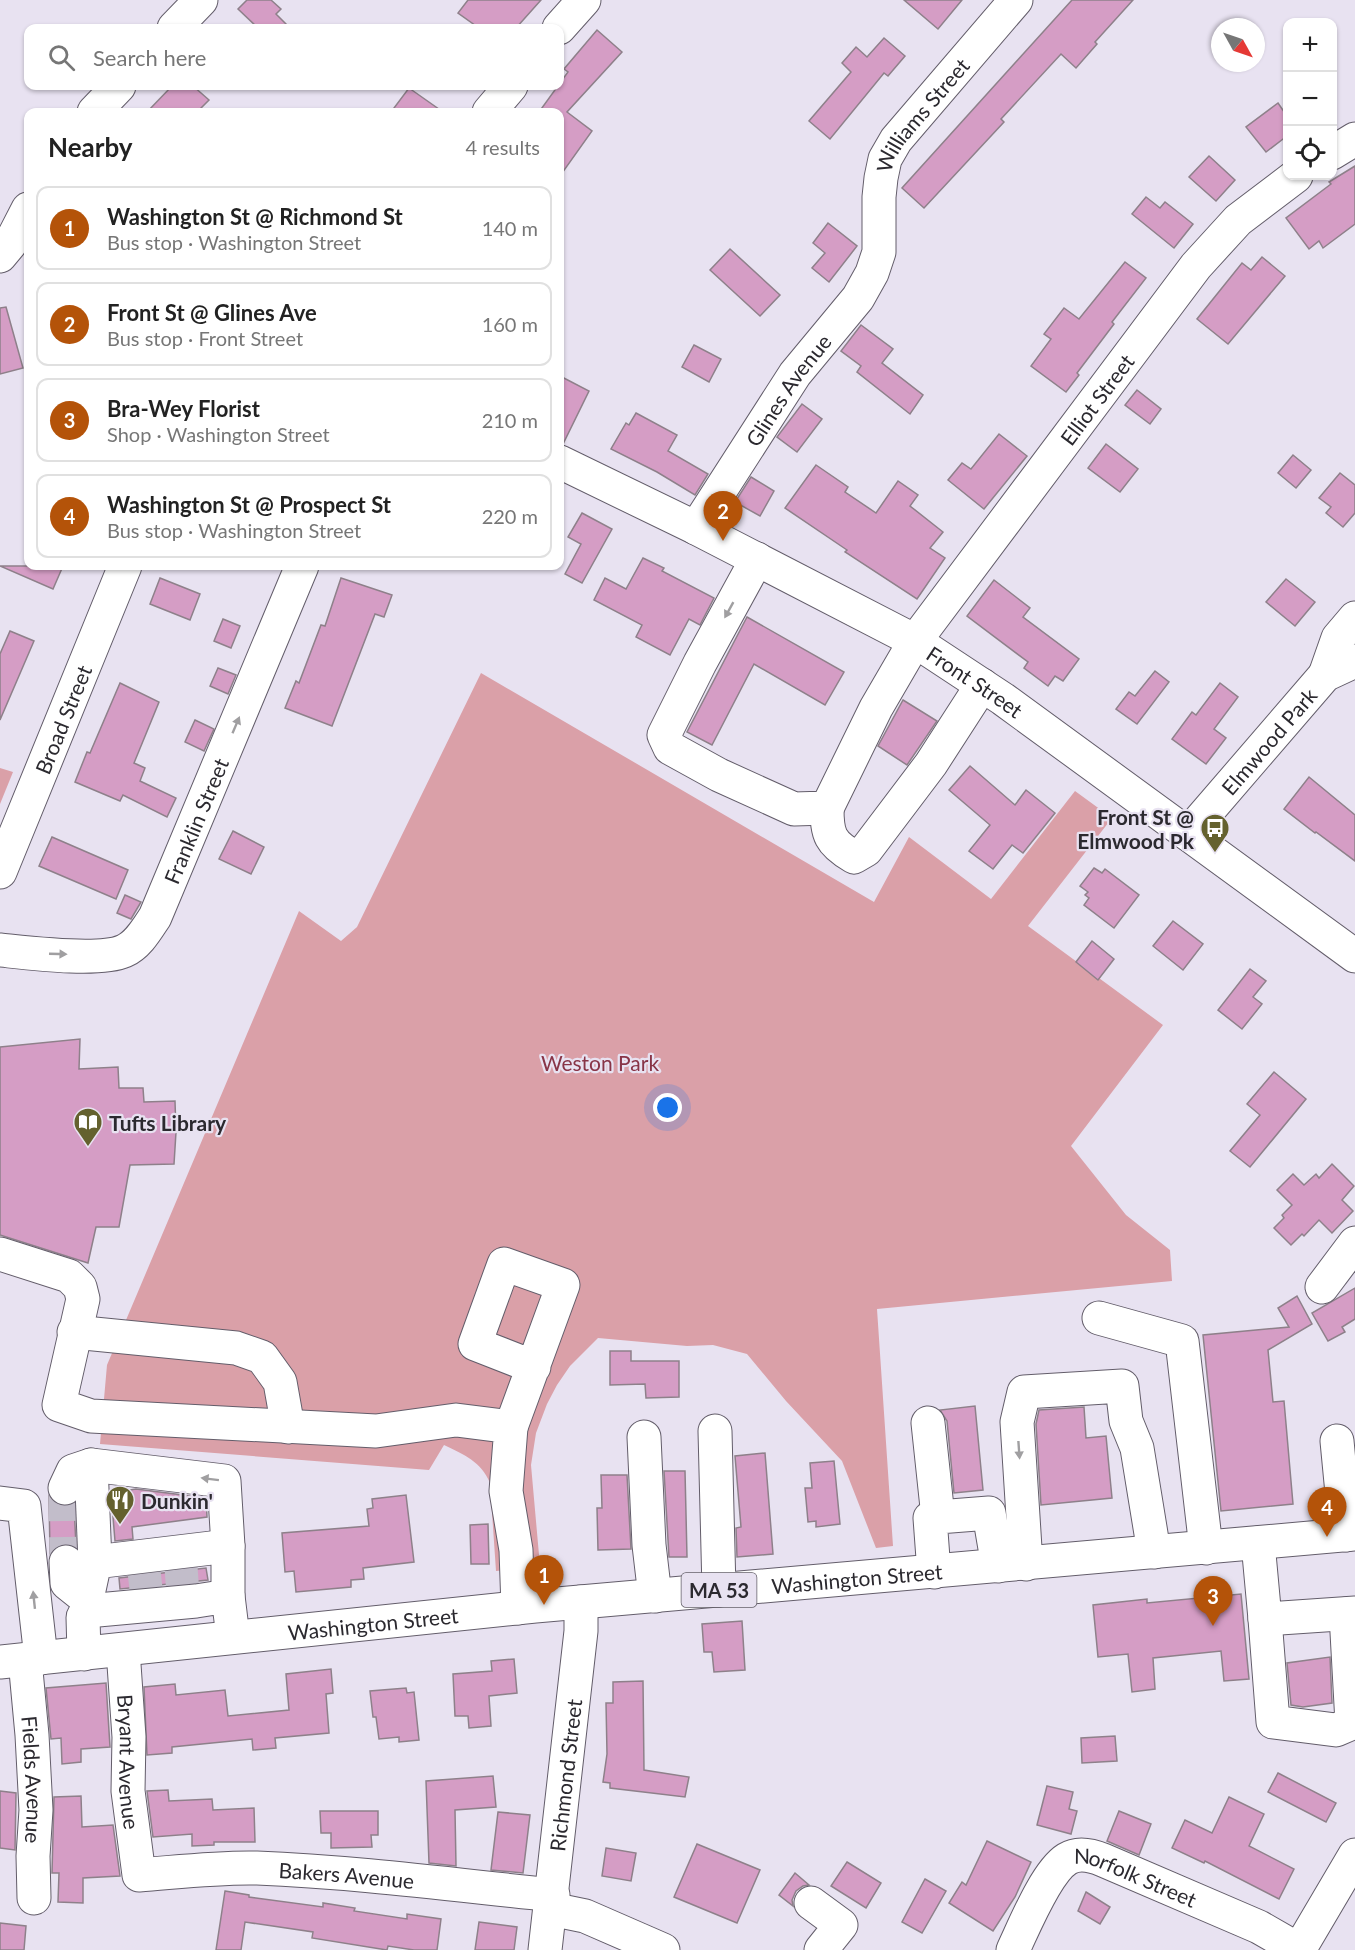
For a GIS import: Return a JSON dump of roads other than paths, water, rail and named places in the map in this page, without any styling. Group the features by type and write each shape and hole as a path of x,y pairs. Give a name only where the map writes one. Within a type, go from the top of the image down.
{"street":[{"path":"178,24 201,0"},
{"path":"563,24 584,0"},
{"name":"Williams Street","path":"879,252 879,197 885,159 896,140 1016,0"},
{"path":"98,108 115,90"},
{"path":"492,108 508,90"},
{"path":"1337,150 1355,140"},
{"name":"Elliot Street","path":"827,808 876,708 915,641 1196,266 1238,220 1291,180"},
{"path":"10,248 24,218"},
{"name":"Glines Avenue","path":"696,528 795,374 858,298 872,273 879,252"},
{"name":"Front Street","path":"564,464 696,528 915,641 982,686 1355,956"},
{"path":"757,559 700,663 664,735 670,748 719,775 794,809 827,808 827,829 837,847 854,857 866,850 931,764 982,686"},
{"name":"Broad Street","path":"0,872 123,570"},
{"name":"Franklin Street","path":"0,950 103,956 125,951 144,935 155,917 300,570"},
{"name":"Elmwood Park","path":"1188,834 1325,675 1338,638 1355,618"},
{"name":"Elmwood Park","path":"1325,675 1355,661"},
{"path":"1322,1287 1355,1243"},
{"path":"0,1254 69,1276 80,1287 83,1299 59,1405 91,1416 376,1431 456,1420 511,1427"},
{"path":"1099,1318 1182,1341 1206,1548"},
{"path":"74,1332 236,1348 262,1357 280,1382 288,1427"},
{"path":"518,1608 516,1550 506,1491 511,1427 534,1367"},
{"path":"1012,1565 1017,1422 1024,1392 1122,1386 1126,1421 1137,1448 1154,1552"},
{"path":"928,1423 938,1517"},
{"path":"715,1431 719,1590"},
{"path":"645,1437 648,1545 655,1596"},
{"path":"1337,1441 1351,1535"},
{"path":"84,1654 83,1617 87,1605 81,1562 91,1465"},
{"path":"65,1488 73,1471 91,1465 224,1481 228,1596 232,1637"},
{"name":"Fields Avenue","path":"1,1502 24,1506 22,1660 32,1735 36,1810 33,1856 34,1898"},
{"path":"934,1572 930,1518 938,1517 989,1513 1012,1565"},
{"name":"Washington Street","path":"22,1660 581,1602 1351,1535"},
{"path":"1258,1543 1273,1722 1336,1730 1352,1723 1351,1614 1265,1619"},
{"path":"81,1562 145,1583 182,1579 228,1546"},
{"path":"87,1605 145,1583 182,1579 228,1596"},
{"name":"Richmond Street","path":"545,1950 581,1631 581,1602"},
{"name":"Bryant Avenue","path":"123,1650 129,1737 128,1791 139,1875"},
{"name":"Norfolk Street","path":"1013,1950 1053,1872 1068,1858 1084,1855 1103,1860 1259,1928 1299,1950"},
{"path":"1299,1950 1355,1855"},
{"name":"Bakers Avenue","path":"139,1875 257,1868 360,1876 552,1902 663,1950"},
{"path":"811,1903 841,1925 821,1950"}],"tunnel":[{"path":"65,1488 66,1562"},
{"path":"181,1567 183,1595"},
{"path":"144,1571 147,1598"}],"place":[{"name":"Front St @ Glines Ave","path":"723,541"},
{"name":"Front St @ Elmwood Pk","path":"1215,854"},
{"name":"Tufts Library","path":"88,1148"},
{"name":"Dunkin'","path":"120,1526"},
{"name":"Washington St @ Prospect St","path":"1327,1537"},
{"name":"Washington St @ Richmond St","path":"544,1605"},
{"name":"Bra-Wey Florist","path":"1213,1626"}],"park label":[{"name":"Weston Park","path":"600,1062"}]}
